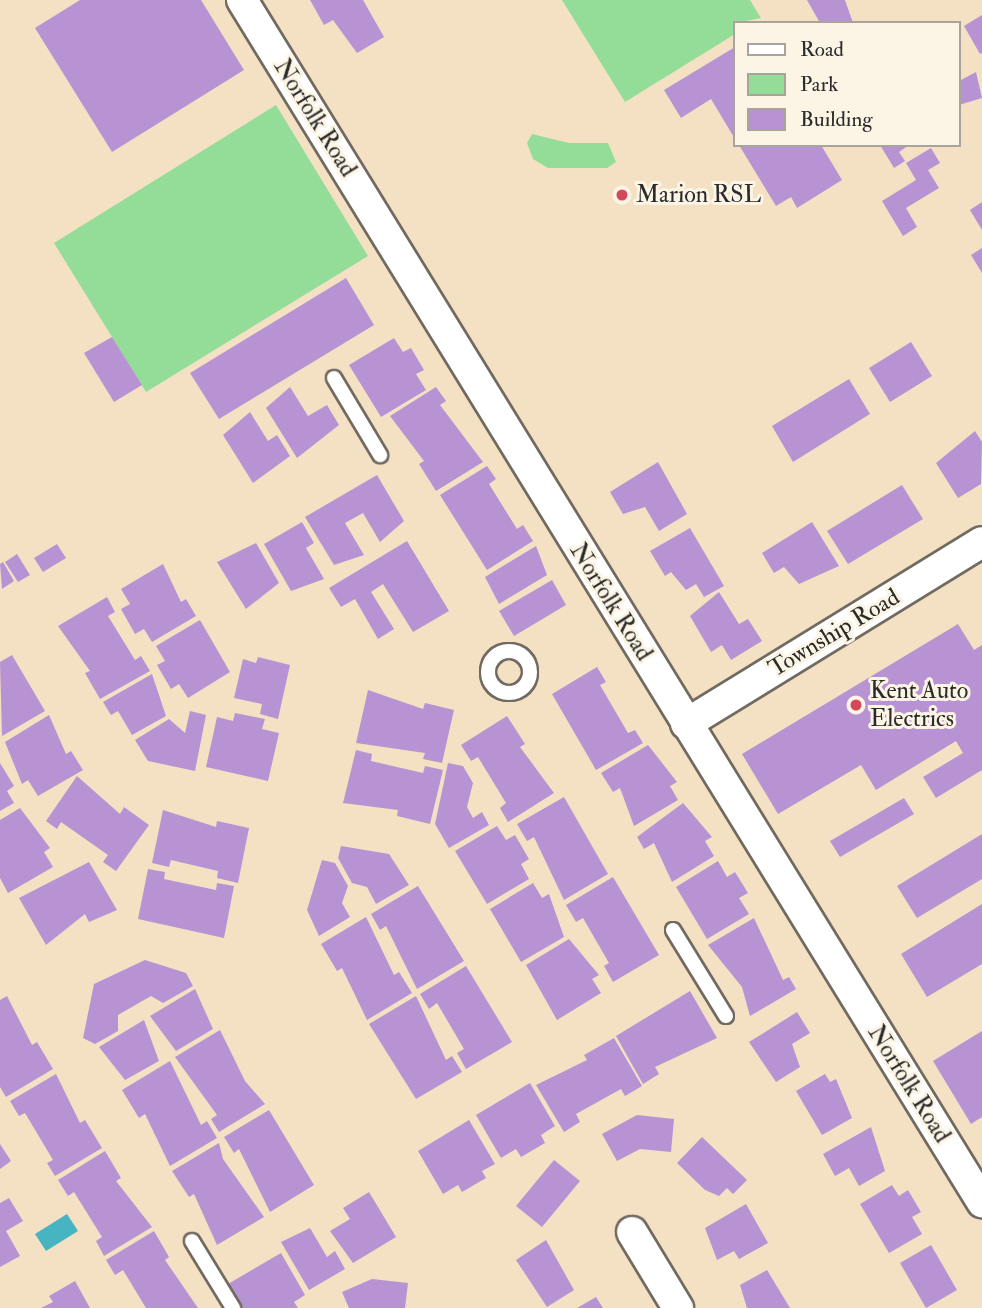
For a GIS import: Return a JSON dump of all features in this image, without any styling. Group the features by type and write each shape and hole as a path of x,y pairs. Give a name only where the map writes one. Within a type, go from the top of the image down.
{"street":[{"name":"Norfolk Road","path":"242,0 982,1202"},
{"name":"Township Road","path":"686,723 982,542"},
{"path":"632,1232 678,1308"}],"lane":[{"path":"334,378 380,455"},
{"path":"673,930 726,1016"},
{"path":"192,1241 233,1308"}],"green space":[{"path":"562,0 750,0 761,18 734,21 734,35 625,102"},
{"path":"276,105 368,256 146,392 54,243"},
{"path":"532,134 569,143 608,143 616,162 607,168 548,168 533,159 527,143"}],"water":[{"path":"67,1214 78,1231 46,1251 35,1234"}],"building":[{"path":"80,0 201,0 244,70 112,152 35,28"},
{"path":"310,0 363,0 384,37 357,53 333,20 324,25"},
{"path":"807,0 845,0 852,21 819,21"},
{"path":"982,15 982,53 980,54 964,26"},
{"path":"734,48 734,137 711,99 681,118 664,90"},
{"path":"976,72 982,98 961,104 961,80"},
{"path":"740,147 822,147 842,180 797,208 791,197 776,206"},
{"path":"881,147 906,147 899,152 905,161 894,168"},
{"path":"931,148 940,163 928,170 939,188 906,208 917,227 903,236 882,201 916,180 906,163"},
{"path":"982,202 982,230 970,210"},
{"path":"982,248 982,273 971,255"},
{"path":"346,278 374,325 219,419 190,373"},
{"path":"112,337 142,385 114,402 84,353"},
{"path":"394,338 403,352 411,348 424,370 416,374 426,390 381,417 349,365"},
{"path":"911,342 932,376 890,402 869,368"},
{"path":"849,379 870,414 793,462 772,426"},
{"path":"290,387 308,416 327,405 339,425 297,458 266,408"},
{"path":"436,387 446,401 440,405 483,462 436,491 419,464 424,461 390,416"},
{"path":"250,412 268,441 277,435 290,456 253,483 223,435"},
{"path":"975,431 982,442 981,484 958,498 936,463"},
{"path":"658,462 687,514 659,531 645,507 623,514 610,492"},
{"path":"487,466 496,479 489,484 517,529 523,525 533,541 487,570 440,495"},
{"path":"377,475 404,521 380,542 363,513 345,523 364,555 334,565 305,517"},
{"path":"902,485 923,519 848,564 827,531"},
{"path":"302,522 314,543 306,548 324,579 291,591 264,544"},
{"path":"812,522 839,566 799,584 784,567 774,573 762,553"},
{"path":"690,528 724,586 704,597 696,584 686,590 671,572 665,576 650,551"},
{"path":"407,541 449,611 413,632 383,584 371,592 394,629 378,639 355,599 341,607 329,588"},
{"path":"256,543 279,583 246,609 217,562"},
{"path":"57,544 66,558 43,572 34,558"},
{"path":"536,546 547,575 499,604 485,577"},
{"path":"17,554 30,575 18,582 5,562"},
{"path":"3,562 14,581 2,589 0,564"},
{"path":"163,564 181,602 186,599 196,616 152,642 144,629 135,634 121,609 130,604 121,589"},
{"path":"552,580 566,605 514,636 499,611"},
{"path":"719,592 739,624 748,619 762,641 731,660 722,645 711,652 690,616"},
{"path":"107,597 115,612 108,616 135,660 141,656 150,671 100,699 85,673 90,671 58,626"},
{"path":"200,620 230,672 188,698 179,684 171,689 157,665 165,661 156,646"},
{"path":"958,624 974,650 982,645 982,770 936,798 923,777 963,753 956,741 876,790 861,765 778,814 742,754"},
{"path":"12,655 45,711 2,736 0,662"},
{"path":"258,657 290,665 278,719 260,714 262,704 234,698 243,659 256,663"},
{"path":"597,667 606,682 600,685 628,733 635,730 643,743 596,770 552,694"},
{"path":"152,674 166,716 132,735 118,711 111,715 103,702"},
{"path":"368,690 423,709 425,703 454,710 442,763 423,759 425,753 356,743"},
{"path":"190,711 206,715 195,771 148,761 135,740 169,719 185,733"},
{"path":"235,713 265,719 262,729 279,733 268,781 206,767 217,717 233,721"},
{"path":"49,715 66,754 71,751 83,770 38,796 28,780 22,784 5,742"},
{"path":"507,716 525,744 520,747 554,793 508,822 500,808 506,803 478,757 471,761 461,745"},
{"path":"648,745 677,782 670,786 678,800 634,826 620,788 613,792 601,773"},
{"path":"356,750 372,754 371,761 423,773 425,766 443,770 430,824 397,816 398,810 343,803"},
{"path":"0,763 14,786 7,791 14,803 0,811"},
{"path":"448,763 463,766 473,783 467,807 473,818 482,812 489,825 449,848 435,824"},
{"path":"77,776 120,814 124,807 149,825 116,871 103,862 108,855 61,822 57,829 46,821"},
{"path":"564,797 608,874 564,900 534,837 527,841 517,824"},
{"path":"904,798 914,814 840,857 830,841"},
{"path":"683,803 712,837 705,841 714,856 672,882 654,843 644,849 637,837"},
{"path":"20,808 50,848 44,852 53,867 8,893 0,878 0,820"},
{"path":"163,810 216,827 217,821 249,828 238,883 217,878 218,871 171,860 169,867 152,863"},
{"path":"497,826 506,840 515,835 529,859 521,864 529,879 487,904 455,851"},
{"path":"982,834 982,879 917,918 897,886"},
{"path":"341,846 389,854 409,885 376,904 367,887 352,883 338,858"},
{"path":"322,860 335,863 348,886 342,903 350,917 319,936 307,910"},
{"path":"718,861 727,877 735,872 748,893 739,898 749,914 707,939 676,887"},
{"path":"89,862 117,910 89,922 85,914 46,945 19,898"},
{"path":"148,869 165,872 164,879 216,890 217,883 234,886 224,938 138,919"},
{"path":"613,877 659,955 613,982 604,966 609,963 583,918 576,922 566,905"},
{"path":"533,883 542,898 549,894 564,937 521,962 490,909"},
{"path":"418,886 464,961 417,989 386,926 380,930 371,914"},
{"path":"982,904 982,964 927,997 901,954"},
{"path":"366,917 394,975 399,972 412,993 367,1020 342,968 337,971 321,944"},
{"path":"754,918 783,980 789,977 796,989 750,1016 742,987 708,945"},
{"path":"569,939 599,975 592,979 601,993 557,1020 526,965"},
{"path":"145,960 186,973 193,986 163,1003 151,996 118,1015 118,1031 95,1044 83,1038 94,984"},
{"path":"466,966 512,1042 466,1069 457,1053 464,1049 437,1003 429,1009 420,994"},
{"path":"195,989 213,1029 176,1051 150,1016"},
{"path":"690,991 717,1038 655,1067 659,1074 643,1084 616,1036"},
{"path":"7,996 32,1045 37,1042 53,1069 6,1097 0,1087 0,1000"},
{"path":"416,996 446,1060 452,1056 462,1072 416,1099 369,1024"},
{"path":"797,1012 810,1033 792,1044 800,1067 776,1082 749,1042"},
{"path":"144,1020 159,1061 125,1080 99,1047"},
{"path":"220,1030 245,1081 265,1104 219,1132 211,1119 217,1115 175,1057"},
{"path":"982,1031 982,1117 971,1124 933,1061"},
{"path":"614,1038 642,1086 625,1096 621,1089 576,1114 580,1122 564,1132 536,1085 587,1060 584,1055"},
{"path":"170,1061 201,1125 207,1121 217,1138 170,1166 145,1114 139,1118 122,1090"},
{"path":"56,1074 80,1123 85,1120 102,1148 55,1176 47,1163 53,1160 25,1113 19,1116 10,1101"},
{"path":"825,1074 830,1082 836,1079 852,1118 822,1135 796,1091"},
{"path":"530,1083 555,1126 541,1135 545,1143 521,1157 516,1149 501,1158 476,1115"},
{"path":"269,1110 314,1185 270,1212 239,1149 234,1153 224,1137"},
{"path":"637,1115 674,1119 671,1152 640,1149 617,1161 602,1134"},
{"path":"469,1120 495,1164 482,1171 486,1178 462,1192 458,1185 443,1194 418,1151"},
{"path":"871,1127 885,1171 859,1186 849,1168 835,1176 823,1154"},
{"path":"702,1137 747,1180 733,1194 727,1188 719,1196 705,1190 677,1163"},
{"path":"219,1143 223,1159 264,1217 217,1245 194,1194 189,1197 172,1171"},
{"path":"0,1144 11,1161 0,1169"},
{"path":"105,1151 121,1178 116,1181 152,1227 104,1256 96,1241 102,1237 74,1192 68,1196 58,1180"},
{"path":"554,1160 580,1181 542,1227 516,1206"},
{"path":"892,1185 899,1196 908,1190 921,1212 912,1217 922,1234 889,1253 860,1204"},
{"path":"369,1192 396,1237 353,1263 330,1231 350,1219 343,1208"},
{"path":"9,1198 23,1221 6,1231 20,1256 0,1267 0,1203"},
{"path":"746,1204 768,1243 739,1259 734,1251 717,1260 705,1228"},
{"path":"310,1228 327,1257 335,1251 345,1269 309,1290 281,1242"},
{"path":"154,1231 169,1257 165,1260 198,1308 146,1308 123,1270 115,1275 106,1260"},
{"path":"546,1240 574,1290 547,1307 516,1260"},
{"path":"931,1245 957,1290 926,1308 900,1263"},
{"path":"281,1253 305,1295 294,1302 298,1308 242,1308 228,1284"},
{"path":"767,1270 790,1308 747,1308 740,1285"},
{"path":"372,1279 408,1283 405,1308 349,1308 342,1292"},
{"path":"75,1281 90,1308 41,1308 53,1302 49,1296"},
{"path":"596,1297 603,1308 577,1308"}],"place":[{"name":"Marion RSL","path":"622,195"},
{"name":"Kent Auto Electrics","path":"856,705"}]}
